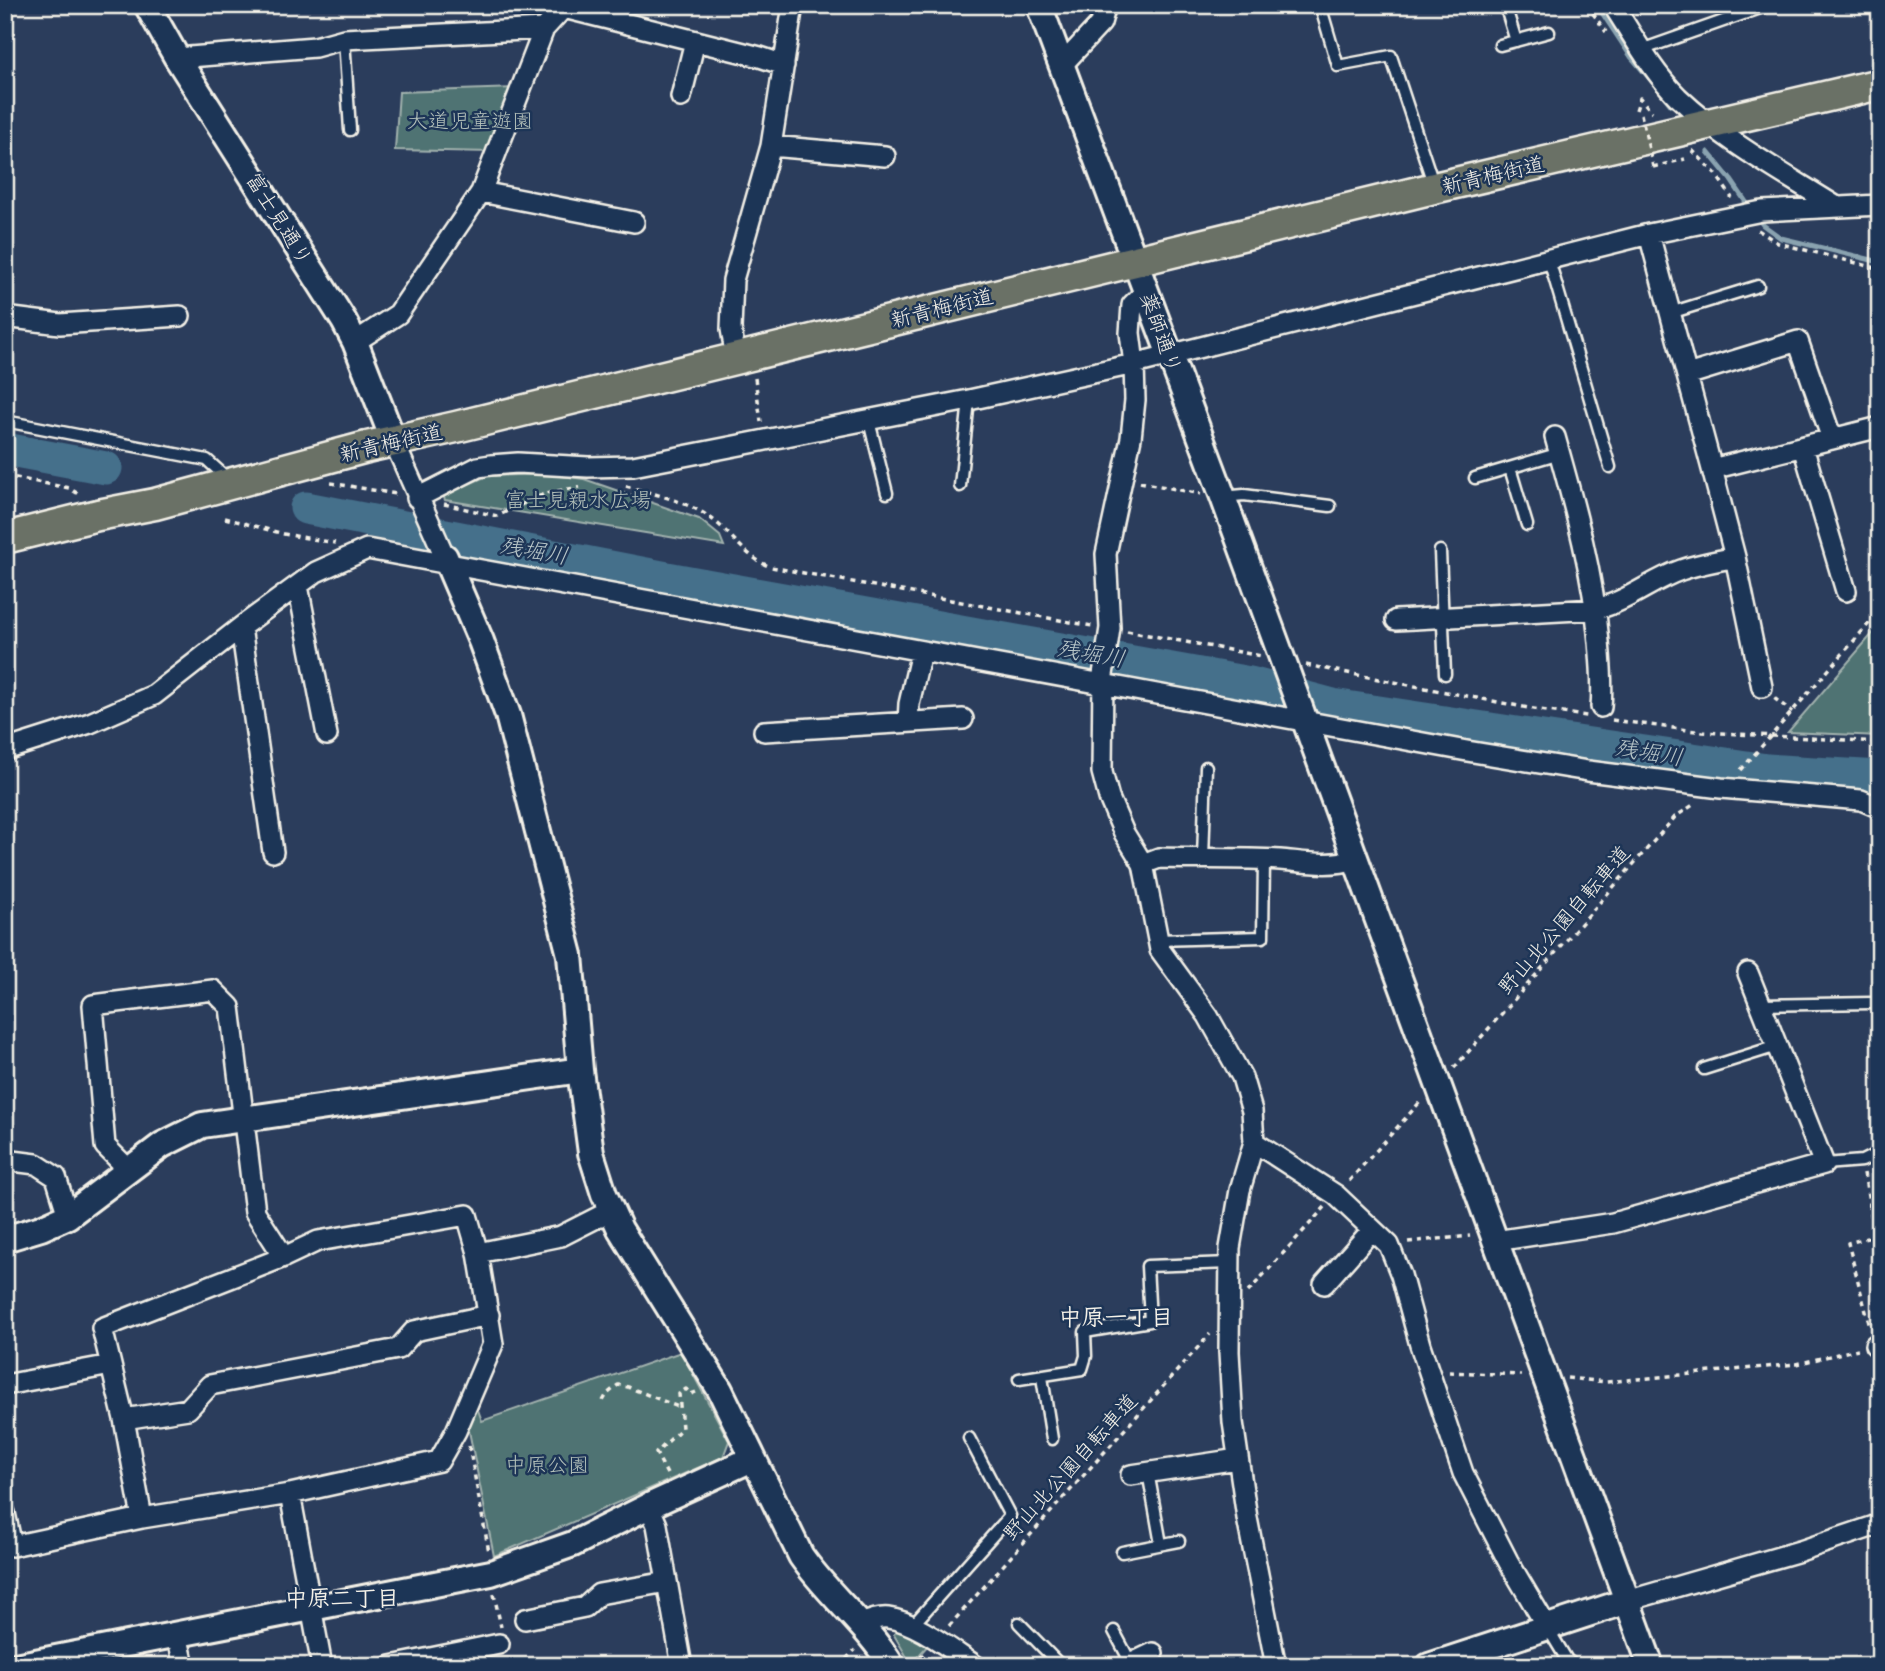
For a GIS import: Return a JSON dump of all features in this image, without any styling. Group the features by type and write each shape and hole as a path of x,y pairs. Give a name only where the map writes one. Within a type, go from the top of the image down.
{"main road":[{"name":"新青梅街道","path":"5,538 155,504 394,442 1434,188 1880,84"}],"street":[{"name":"富士見通り","path":"148,5 177,58 355,342 394,442"},
{"path":"744,356 731,330 733,281 772,146 793,5"},
{"name":"薬師通り","path":"1039,5 1169,355 1215,496 1278,661 1304,718 1651,1666"},
{"path":"1062,66 1101,23 1106,5"},
{"path":"1613,5 1641,50 1677,96 1710,124 1837,206"},
{"path":"355,342 398,314 481,192 544,29 565,7 784,65"},
{"path":"177,58 314,47 344,39 544,29"},
{"path":"681,97 695,41"},
{"path":"772,146 885,156"},
{"path":"481,192 634,222"},
{"path":"413,499 478,467 518,463 588,467 633,466 969,401 1134,364 1649,234 1749,214 1880,205"},
{"path":"1649,234 1769,693"},
{"path":"1145,292 1132,305 1130,333 1135,400 1131,438 1106,554 1110,631 1103,680 1102,772 1109,798 1124,832 1143,864 1157,940 1165,958 1200,1003 1242,1077 1252,1111 1254,1142 1240,1190 1230,1264 1229,1352 1238,1459 1276,1666"},
{"path":"5,317 60,324 180,316"},
{"path":"1687,375 1798,341 1832,439"},
{"path":"1712,469 1880,427"},
{"path":"394,442 413,499 447,560 508,715 570,955 580,1070 591,1153 612,1210 620,1229 720,1390 801,1556 892,1666"},
{"path":"1557,445 1584,540 1596,609 1601,662 1601,707"},
{"path":"1802,447 1846,591"},
{"path":"5,750 90,723 154,695 316,572 367,549 447,560 921,652 1103,680 1588,771 1721,788 1861,800 1880,808"},
{"path":"1396,620 1596,609 1611,606 1682,569 1735,557"},
{"path":"298,586 327,735"},
{"path":"241,627 273,852"},
{"path":"908,722 909,704 921,652"},
{"path":"764,731 963,719"},
{"path":"1143,864 1159,858 1329,864 1355,859"},
{"path":"1493,1236 1614,1223 1824,1164 1748,973"},
{"path":"130,1171 105,1146 93,1004 213,990 230,1007 255,1212 284,1257"},
{"path":"5,1239 68,1216 162,1145 202,1125 580,1070"},
{"path":"1254,1142 1336,1195 1389,1245 1401,1275 1463,1473 1508,1561 1547,1627"},
{"path":"5,1160 36,1164 56,1177 68,1216"},
{"path":"478,1253 561,1236 612,1210"},
{"path":"5,1513 12,1546 142,1518 290,1494 439,1461 456,1431 493,1344 478,1253 467,1215 318,1241 284,1257 102,1328 124,1419 142,1518"},
{"path":"1325,1284 1372,1230"},
{"path":"124,1419 188,1409 210,1385 398,1349 414,1331 489,1315"},
{"path":"5,1385 111,1365"},
{"path":"15,1666 491,1573 573,1544 752,1459"},
{"path":"1140,1474 1238,1459"},
{"path":"290,1494 322,1666"},
{"path":"649,1506 657,1525 682,1666"},
{"path":"1429,1666 1627,1601 1880,1524"},
{"path":"525,1619 585,1607 599,1594 667,1582"},
{"path":"862,1633 886,1618 912,1626 976,1666"},
{"path":"177,1634 184,1666"},
{"path":"391,1666 437,1661 499,1644"},
{"path":"1129,1664 1153,1653"}],"lane":[{"path":"1320,5 1338,66 1391,56 1434,188"},
{"path":"1505,5 1516,41"},
{"path":"1641,50 1769,5"},
{"path":"1500,45 1549,32"},
{"path":"344,39 350,130"},
{"path":"1549,260 1610,467"},
{"path":"1670,313 1758,286"},
{"path":"960,486 969,401"},
{"path":"5,421 207,460 230,483"},
{"path":"870,421 887,493"},
{"path":"1475,478 1510,468 1557,445"},
{"path":"1510,468 1527,524"},
{"path":"1215,496 1244,495 1330,506"},
{"path":"1440,551 1445,674"},
{"path":"1203,859 1206,767"},
{"path":"1157,940 1263,937 1264,860"},
{"path":"1761,1005 1872,1003"},
{"path":"1704,1069 1777,1046"},
{"path":"1824,1164 1862,1161 1880,1152"},
{"path":"1019,1379 1082,1369 1085,1367 1086,1332 1150,1321 1147,1266 1230,1264"},
{"path":"1042,1377 1052,1439"},
{"path":"912,1626 1010,1516 969,1438"},
{"path":"1140,1474 1161,1544"},
{"path":"1122,1552 1179,1541"},
{"path":"1018,1623 1061,1666"},
{"path":"1547,1627 1567,1660 1575,1666"},
{"path":"1114,1631 1129,1664"}],"path":[{"path":"1636,110 1640,98 1653,111 1641,114 1653,167 1685,159"},
{"path":"1690,149 1715,173 1749,214 1756,229 1778,243 1880,270"},
{"path":"744,356 764,441"},
{"path":"5,476 69,488 84,498"},
{"path":"1121,479 1215,496"},
{"path":"331,483 413,499"},
{"path":"623,485 664,496 711,518 757,562 771,567 1278,661"},
{"path":"442,504 497,516 546,493 584,487"},
{"path":"225,518 284,534 367,549"},
{"path":"1739,773 1880,611"},
{"path":"1769,693 1792,712"},
{"name":"野山北公園自転車道","path":"1448,1074 1675,817 1702,799"},
{"path":"1341,1189 1427,1094"},
{"path":"1429,1371 1545,1376 1606,1382 1797,1364 1877,1344 1848,1242 1875,1236 1862,1161"},
{"path":"1245,1296 1331,1201"},
{"path":"1389,1245 1493,1236"},
{"name":"野山北公園自転車道","path":"942,1634 1213,1331"},
{"path":"604,1401 607,1394 618,1385 681,1408"},
{"path":"670,1480 656,1453 682,1428 679,1394 686,1389 691,1394 702,1389"},
{"path":"467,1437 490,1561"},
{"path":"839,1666 862,1633"},
{"path":"912,1666 931,1646"}],"green space":[{"name":"大道児童遊園","path":"516,88 492,152 395,150 399,92"},
{"name":"富士見親水広場","path":"547,474 584,479 699,519 720,536 724,546 445,500 443,495 487,476"},
{"path":"1880,625 1880,736 1788,732"},
{"name":"中原公園","path":"681,1352 729,1441 723,1457 494,1556 468,1426 477,1407 482,1421"},
{"path":"898,1625 930,1643 911,1664 894,1635"}],"waterway":[{"path":"1597,5 1632,58 1655,85"},
{"path":"1661,92 1671,105"},
{"path":"1708,152 1750,208"},
{"path":"1756,216 1763,225 1781,238 1880,262"},
{"name":"残堀川","path":"5,449 106,468"},
{"name":"残堀川","path":"306,508 667,578 1250,683 1333,705 1767,770 1880,777"}],"district":[{"name":"中原一丁目","path":"1116,1317"},
{"name":"中原二丁目","path":"342,1598"}]}
